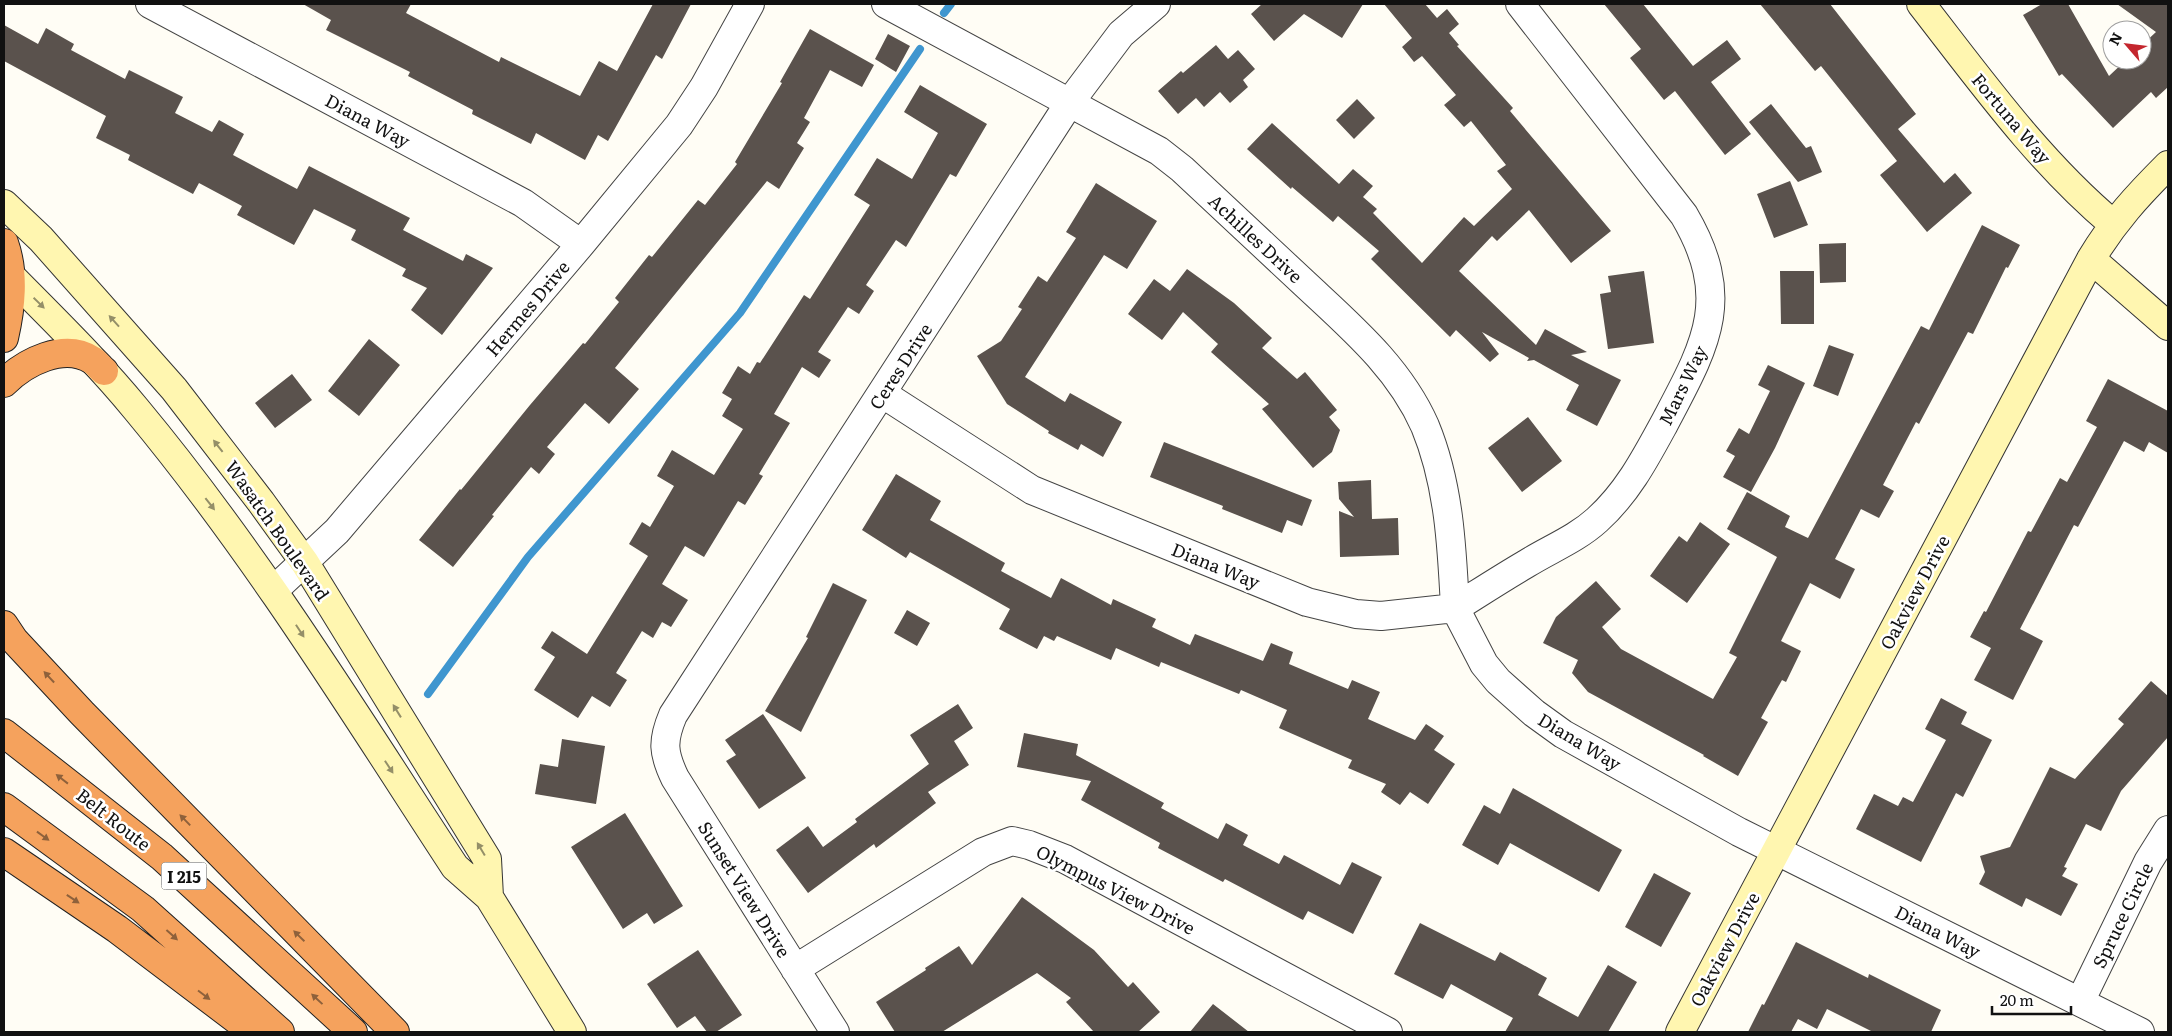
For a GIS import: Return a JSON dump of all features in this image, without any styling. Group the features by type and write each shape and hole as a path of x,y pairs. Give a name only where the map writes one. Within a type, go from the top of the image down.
{"highway":[{"path":"4,243 9,257 7,272 10,312 4,338"},
{"path":"4,383 26,366 45,356 57,354 81,356 92,360 104,371"},
{"path":"4,625 14,640 88,720 395,1032"},
{"name":"Belt Route","path":"4,733 162,857 353,1032"},
{"path":"4,807 143,909 280,1032"},
{"path":"4,852 117,929 253,1032"}],"main road":[{"name":"Fortuna Way","path":"1921,4 2018,128 2081,198 2112,224"},
{"name":"Oakview Drive","path":"1680,1032 2091,259 2112,224 2168,165"},
{"name":"Wasatch Boulevard","path":"4,204 41,240 174,389 305,563 487,859 489,896"},
{"path":"2091,259 2168,326"},
{"name":"Wasatch Boulevard","path":"7,272 104,371 137,410 274,590 455,867 489,896 572,1032"}],"street":[{"name":"Diana Way","path":"150,4 523,203 581,244"},
{"name":"Hermes Drive","path":"274,590 337,531 581,244 692,106 750,4"},
{"name":"Achilles Drive","path":"886,4 1148,144 1182,169 1375,350 1403,386 1421,419 1439,468 1452,536 1455,608"},
{"name":"Ceres Drive","path":"664,743 667,729 674,715 1070,102 1121,34 1156,4"},
{"name":"Mars Way","path":"1455,608 1527,563 1578,535 1618,499 1644,460 1697,361 1710,314 1705,254 1684,215 1520,4"},
{"name":"Diana Way","path":"883,394 1032,490 1307,602 1356,614 1381,616 1455,608 1484,664 1498,681 1534,713 1563,734 1777,851 2140,1032"},
{"name":"Sunset View Drive","path":"664,743 665,755 674,778 834,1032"},
{"name":"Spruce Circle","path":"2080,1002 2148,862 2168,830"},
{"name":"Olympus View Drive","path":"795,969 983,852 1012,841 1029,845 1065,859 1357,1025 1388,1032"}],"building":[{"path":"303,4 411,4 406,13 499,62 501,57 580,96 599,61 617,71 653,4 691,4 662,59 656,55 608,141 598,135 585,160 536,133 531,144 472,114 473,110 408,76 410,72 326,30 331,20"},
{"path":"1262,4 1363,4 1342,38 1304,14 1274,41 1251,14"},
{"path":"1384,4 1425,4 1437,18 1447,9 1459,24 1449,33 1459,45 1457,46 1513,108 1510,111 1611,231 1571,263 1529,210 1497,241 1492,236 1459,271 1536,345 1545,329 1587,352 1571,355 1621,380 1597,426 1566,410 1579,385 1534,360 1527,361 1529,358 1482,332 1499,354 1490,362 1456,330 1450,337 1371,259 1379,251 1338,216 1333,222 1292,187 1291,189 1247,149 1272,123 1339,184 1353,169 1373,186 1363,197 1377,209 1373,213 1422,263 1464,217 1474,226 1512,189 1497,171 1506,165 1471,121 1464,127 1444,105 1456,95 1422,56 1414,62 1402,47 1412,38"},
{"path":"1604,4 1643,4 1693,66 1727,40 1741,59 1711,82 1751,134 1725,155 1675,91 1664,100 1630,58 1641,49"},
{"path":"1760,4 1830,4 1916,114 1898,129 1944,183 1955,173 1972,193 1927,232 1880,175 1897,161 1821,66 1815,71"},
{"path":"2042,4 2068,4 2102,64 2102,70 2106,70 2109,76 2115,70 2152,70 2152,36 2156,32 2152,29 2152,20 2139,20 2117,4 2168,4 2168,87 2156,98 2151,92 2113,128 2062,74 2059,76 2023,15"},
{"path":"4,25 38,44 46,28 74,44 71,50 125,79 129,70 183,97 175,113 212,132 219,120 244,134 233,155 297,189 309,166 410,218 403,230 463,261 466,254 493,268 442,335 411,310 427,288 402,276 406,269 351,240 356,230 314,209 294,245 237,215 242,206 199,183 193,194 128,160 130,155 96,138 106,116 4,61"},
{"path":"810,29 874,65 862,87 830,70 804,118 810,122 797,143 804,148 779,189 767,181 615,368 639,389 609,424 585,403 547,447 555,454 539,474 531,467 453,567 419,540 530,405 583,343 585,344 619,302 615,298 649,255 652,257 698,200 705,205 737,164 735,162 782,83 780,82"},
{"path":"888,34 910,46 896,72 875,59"},
{"path":"1216,45 1228,59 1238,50 1255,69 1243,80 1248,87 1230,103 1220,92 1204,107 1196,98 1178,114 1158,91"},
{"path":"920,85 987,124 956,177 950,174 906,247 896,240 866,285 874,291 859,314 848,307 818,352 831,360 819,378 802,367 774,414 790,423 759,474 763,476 745,505 738,501 704,557 685,546 662,584 688,600 671,627 662,622 653,638 642,631 616,673 627,680 610,707 592,696 578,718 534,690 555,657 541,648 552,631 587,654 648,556 629,544 642,522 650,527 674,486 657,476 672,450 714,475 743,429 722,416 732,399 722,393 738,366 750,374 757,362 760,363 804,295 810,299 870,205 854,195 877,158 912,179 938,133 904,112"},
{"path":"1357,99 1375,118 1354,139 1336,120"},
{"path":"1771,104 1806,148 1811,146 1822,172 1798,182 1749,122"},
{"path":"1790,181 1808,225 1774,238 1757,194"},
{"path":"1096,183 1157,221 1127,269 1104,255 1025,377 1065,402 1070,393 1122,422 1103,457 1081,444 1078,450 1048,433 1049,431 1007,404 977,356 1001,341 1022,309 1018,307 1038,276 1047,282 1076,238 1066,232"},
{"path":"1982,225 2020,245 2008,268 2006,267 1973,334 1968,332 1919,424 1916,422 1883,485 1894,491 1879,518 1861,509 1835,559 1855,569 1840,599 1810,583 1781,641 1801,651 1786,682 1782,680 1761,718 1768,722 1738,776 1704,755 1588,692 1572,673 1578,660 1543,643 1556,617 1596,581 1621,609 1602,627 1621,649 1713,699 1737,657 1729,653 1777,557 1727,529 1747,492 1790,516 1785,527 1808,538 1921,326 1929,330"},
{"path":"1846,243 1846,282 1820,283 1819,244"},
{"path":"1187,269 1234,303 1272,338 1262,348 1297,379 1305,372 1337,410 1329,417 1340,430 1332,452 1313,468 1262,409 1269,404 1211,352 1218,344 1183,312 1162,340 1128,314 1154,279 1170,291"},
{"path":"1644,271 1654,343 1608,349 1600,294 1611,292 1608,276"},
{"path":"1780,271 1814,271 1814,324 1781,324"},
{"path":"369,339 400,365 359,416 328,391"},
{"path":"1829,345 1854,354 1838,396 1813,386"},
{"path":"1768,365 1805,383 1775,448 1751,492 1723,477 1735,456 1726,451 1739,428 1749,434 1770,391 1758,385"},
{"path":"292,374 312,400 275,428 255,403"},
{"path":"2108,379 2168,411 2168,453 2149,442 2144,452 2124,441 2078,527 2074,525 2020,629 2043,641 2013,700 1974,680 1991,648 1970,637 1984,611 1986,612 2028,531 2031,532 2060,478 2067,482 2097,427 2086,421"},
{"path":"1528,417 1562,461 1522,492 1488,448"},
{"path":"1164,442 1312,500 1302,526 1287,520 1282,533 1222,509 1223,506 1150,477"},
{"path":"896,474 941,501 930,520 1005,563 1001,571 1051,598 1061,578 1111,605 1113,599 1156,619 1152,627 1190,645 1195,634 1263,661 1271,643 1293,652 1289,664 1348,689 1352,680 1380,692 1368,719 1415,740 1426,724 1444,736 1434,750 1455,764 1428,804 1410,792 1400,805 1381,792 1386,784 1348,768 1352,760 1279,728 1287,710 1241,690 1239,694 1161,662 1159,667 1116,648 1111,660 1057,636 1054,641 1044,636 1037,649 999,629 1010,609 910,552 906,558 862,530"},
{"path":"1371,480 1372,519 1398,518 1399,555 1340,557 1339,511 1354,517 1339,499 1338,482"},
{"path":"1700,522 1730,544 1687,603 1650,576 1679,536 1687,542"},
{"path":"833,583 867,600 801,732 765,711 808,638 806,637"},
{"path":"907,610 930,623 917,646 894,633"},
{"path":"2151,681 2168,696 2168,737 2121,791 2101,831 2086,824 2064,867 2067,868 2062,876 2078,884 2061,916 2026,898 2022,907 1979,884 1985,872 1980,856 2010,847 2050,767 2075,779 2124,724 2118,719"},
{"path":"1941,698 1967,712 1961,724 1992,740 1963,797 1956,793 1921,862 1856,829 1874,794 1898,806 1903,797 1913,802 1946,740 1925,729"},
{"path":"958,704 973,728 954,741 969,765 928,792 936,803 876,848 874,844 808,893 776,850 808,826 823,847 857,822 855,819 929,764 910,735"},
{"path":"763,714 806,778 759,809 726,761 736,755 725,740"},
{"path":"1024,733 1078,744 1076,755 1164,803 1161,808 1218,839 1226,823 1248,835 1243,845 1279,864 1284,855 1340,885 1352,862 1382,877 1353,934 1308,911 1303,920 1225,879 1223,882 1158,848 1160,843 1081,800 1091,781 1017,767"},
{"path":"562,739 605,746 596,804 535,794 540,764 558,767"},
{"path":"1513,788 1622,850 1599,892 1510,843 1498,865 1462,845 1484,805 1500,814"},
{"path":"625,813 683,906 654,924 647,913 623,929 571,847"},
{"path":"1654,873 1691,893 1661,947 1625,927"},
{"path":"1022,897 1094,950 1128,987 1133,982 1160,1012 1138,1032 1094,1032 1066,1002 1071,998 1037,973 942,1032 895,1032 876,1002 959,946 972,965"},
{"path":"1420,923 1495,961 1500,952 1547,978 1538,995 1578,1017 1608,965 1637,982 1608,1032 1505,1032 1513,1018 1451,984 1443,999 1394,974"},
{"path":"1796,942 1868,978 1869,974 1941,1010 1931,1032 1873,1032 1827,1009 1817,1029 1798,1019 1791,1032 1748,1032"},
{"path":"698,950 742,1015 716,1032 707,1032 695,1016 677,1028 647,984"},
{"path":"1213,1004 1249,1032 1190,1032"}],"waterway":[{"path":"944,13 951,4"},
{"path":"428,694 528,557 740,313 920,49"}]}
